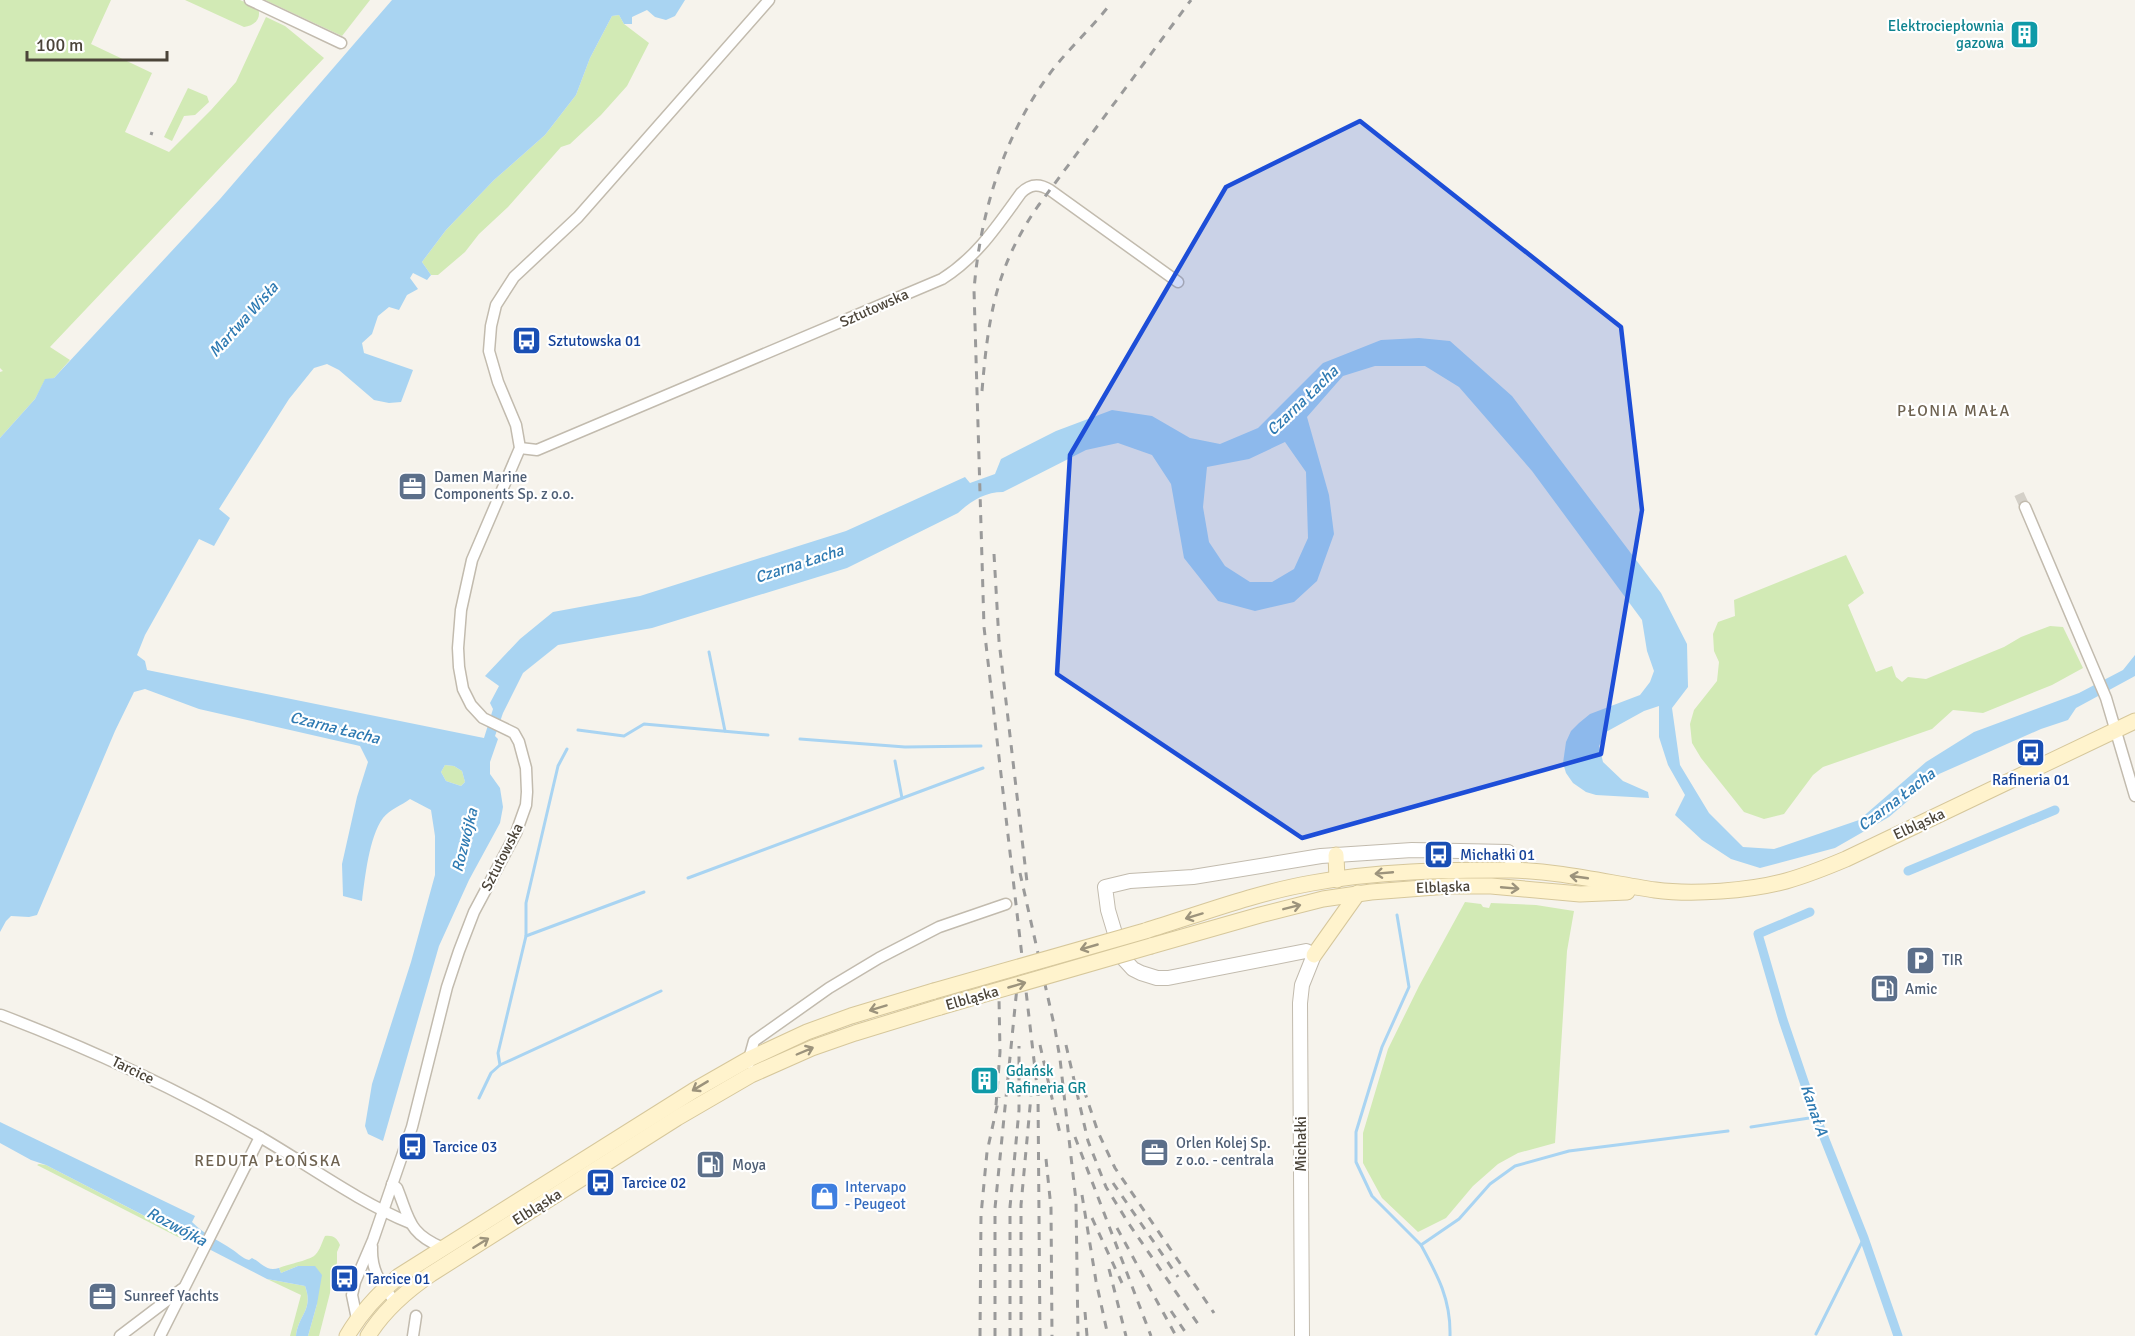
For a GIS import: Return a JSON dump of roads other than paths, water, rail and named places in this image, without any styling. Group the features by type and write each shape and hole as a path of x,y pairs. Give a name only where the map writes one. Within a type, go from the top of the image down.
{"main road":[{"name":"Elbląska","path":"347,1336 357,1319 399,1276 693,1091 749,1059 818,1028 934,991 1148,938 1358,893 1449,886 1491,886 1580,894 1657,890 1697,891 1752,887 1785,881 1846,859 2135,721"},
{"path":"1336,855 1337,880"},
{"name":"Elbląska","path":"368,1336 395,1302 431,1274 677,1119 751,1075 812,1048 855,1033 1148,938 1250,899 1310,883 1403,872 1515,870 1657,890"},
{"path":"1314,955 1358,893"},
{"path":"1323,899 1337,922"}],"street":[{"path":"250,0 341,43"},
{"path":"520,448 516,425 498,382 489,351 490,326 496,305 514,277 578,217 769,0"},
{"name":"Sztutowska","path":"357,1319 352,1295 355,1282 373,1240 412,1127 447,987 474,912 516,834 526,805 527,780 523,755 514,733 483,718 471,705 459,670 458,648 461,610 472,560 520,448 537,450 942,279 978,251 1021,193 1035,185 1044,186 1050,190 1178,282"},
{"path":"2025,507 2106,698 2135,796"},
{"path":"1314,955 1306,951 1168,978 1149,977 1133,969 1122,957 1108,910 1105,886 1130,881 1193,878 1303,858 1412,850 1508,852 1515,870"},
{"path":"751,1075 749,1059 754,1041 829,988 879,958 939,927 1006,904"},
{"name":"Michałki","path":"1302,1336 1300,1004 1302,984 1314,955"},
{"name":"Tarcice","path":"1,1015 65,1039 188,1097 260,1137 382,1211 410,1222"},
{"path":"160,1336 260,1137"},
{"path":"392,1184 397,1188 416,1233 442,1248"},
{"name":"Sztutowska","path":"373,1240 372,1261 376,1273 395,1302"},
{"path":"120,1336 185,1286"},
{"path":"413,1336 416,1316"}],"water":[{"path":"392,0 685,0 675,16 666,20 655,17 647,10 632,17 632,24 624,24 619,15 612,16 590,58 576,95 545,135 494,180 446,230 422,262 431,275 427,280 413,273 410,278 418,289 407,295 399,310 389,307 378,316 372,334 362,343 364,353 413,370 401,402 389,403 374,400 339,370 327,364 314,368 289,399 219,509 230,518 214,546 199,539 145,635 137,655 145,661 147,670 484,738 493,709 490,703 499,686 485,676 520,639 553,612 640,596 846,531 965,477 970,483 995,474 1001,459 1056,431 1112,410 1152,416 1190,438 1220,444 1258,428 1323,363 1381,340 1419,338 1450,341 1512,396 1661,593 1687,644 1688,687 1672,708 1680,765 1709,813 1743,847 1774,849 1859,820 1926,762 1974,732 2079,693 2123,670 2135,655 2135,676 2076,708 2068,720 2041,729 1939,774 1889,817 1835,848 1760,868 1731,859 1702,840 1675,815 1685,795 1668,765 1659,737 1659,706 1644,711 1606,732 1599,746 1603,762 1623,781 1648,792 1649,798 1596,795 1586,792 1573,783 1563,763 1566,742 1571,731 1590,714 1640,695 1650,682 1654,671 1647,651 1642,620 1532,471 1459,387 1425,366 1375,366 1343,376 1307,417 1329,495 1334,534 1317,581 1294,602 1255,611 1218,601 1184,558 1171,484 1152,455 1118,443 1086,450 1003,492 979,498 958,513 847,568 652,628 558,645 523,673 503,713 495,736 498,739 490,762 490,774 500,788 503,807 500,823 469,880 439,946 383,1141 368,1134 365,1126 372,1084 411,962 435,875 435,836 431,810 410,799 392,810 383,818 374,836 368,858 362,901 343,896 342,864 357,797 368,762 360,746 199,709 145,689 134,692 115,731 37,915 11,916 0,932 0,438 35,399 45,379 54,378 220,199","holes":["1285,442 1306,472 1308,538 1294,569 1272,582 1250,582 1225,566 1209,542 1203,507 1207,467 1249,459","445,765 454,766 462,771 465,782 461,786 446,781 441,772"]},
{"name":"Rozwójka","path":"0,1122 195,1216 192,1222 197,1227 242,1257 249,1260 252,1258 271,1269 279,1268 281,1273 298,1266 315,1266 322,1275 308,1336 296,1336 307,1307 305,1286 267,1279 46,1165 31,1160 0,1143"}],"waterway":[{"path":"709,652 725,731"},
{"path":"578,730 624,736 644,724 768,735"},
{"path":"800,739 905,747 981,746"},
{"path":"479,1098 491,1073 500,1065 498,1053 526,936 526,903 558,766 567,749"},
{"path":"895,761 902,798"},
{"path":"688,878 983,768"},
{"name":"Kanał A","path":"1908,871 2055,810"},
{"path":"526,936 644,892"},
{"name":"Kanał A","path":"1810,912 1758,934 1783,1020 1816,1117 1864,1238 1898,1336"},
{"path":"1397,915 1409,987 1382,1047 1356,1132 1356,1162 1372,1196 1421,1245 1459,1219 1490,1184 1515,1166 1569,1151 1728,1131"},
{"path":"500,1065 661,991"},
{"path":"1751,1127 1816,1117"},
{"path":"1816,1334 1864,1238"},
{"path":"1421,1245 1438,1278 1446,1300 1450,1336"}],"tunnel":[{"path":"2019,494 2025,507"}],"railway":[{"path":"982,391 987,340 996,295 1003,273 1023,229 1191,0"},
{"path":"1040,1336 1038,1095 984,627 974,290 988,205 1006,151 1018,125 1048,76 1108,7"},
{"path":"994,554 999,641 1027,882"},
{"path":"1020,873 1060,1059 1076,1201 1078,1336"},
{"path":"995,1336 995,1208 1018,977"},
{"path":"996,1105 1000,1052 999,998"},
{"path":"1040,1045 1061,1138"},
{"path":"1066,1045 1088,1141 1106,1187 1198,1324"},
{"path":"1010,1336 1010,1207 1019,1110 1019,1046"},
{"path":"1084,1090 1098,1132 1115,1168 1214,1313"},
{"path":"1021,1336 1021,1205 1031,1096"},
{"path":"980,1336 981,1215 987,1152 999,1097"},
{"path":"1075,1137 1151,1336"},
{"path":"1046,1159 1051,1208 1052,1336"},
{"path":"1113,1183 1178,1277"},
{"path":"1082,1195 1096,1281 1108,1336"},
{"path":"1092,1218 1122,1283"},
{"path":"1117,1228 1176,1336"},
{"path":"1109,1269 1126,1336"},
{"path":"1171,1311 1188,1336"},
{"path":"1085,1312 1087,1336"}],"place":[{"name":"Elektrociepłownia gazowa","path":"2025,35"},
{"name":"Sztutowska 01","path":"527,341"},
{"name":"Damen Marine Components Sp. z o.o.","path":"413,486"},
{"name":"Rafineria 01","path":"2031,753"},
{"name":"Michałki 01","path":"1439,855"},
{"name":"TIR","path":"1921,960"},
{"name":"Amic","path":"1884,989"},
{"name":"Gdańsk Rafineria GR","path":"985,1080"},
{"name":"Tarcice 03","path":"412,1147"},
{"name":"Orlen Kolej Sp. z o.o. - centrala","path":"1155,1152"},
{"name":"Moya","path":"711,1165"},
{"name":"Tarcice 02","path":"601,1183"},
{"name":"Intervapo - Peugeot","path":"824,1196"},
{"name":"Tarcice 01","path":"345,1279"},
{"name":"Sunreef Yachts","path":"103,1296"}],"district":[{"name":"PŁONIA MAŁA","path":"1954,410"},
{"name":"REDUTA PŁOŃSKA","path":"268,1160"}],"water label":[{"name":"Martwa Wisła","path":"243,319"},
{"name":"Czarna Łacha","path":"1302,400"},
{"name":"Czarna Łacha","path":"799,563"},
{"name":"Czarna Łacha","path":"335,727"},
{"name":"Czarna Łacha","path":"1896,799"}]}
